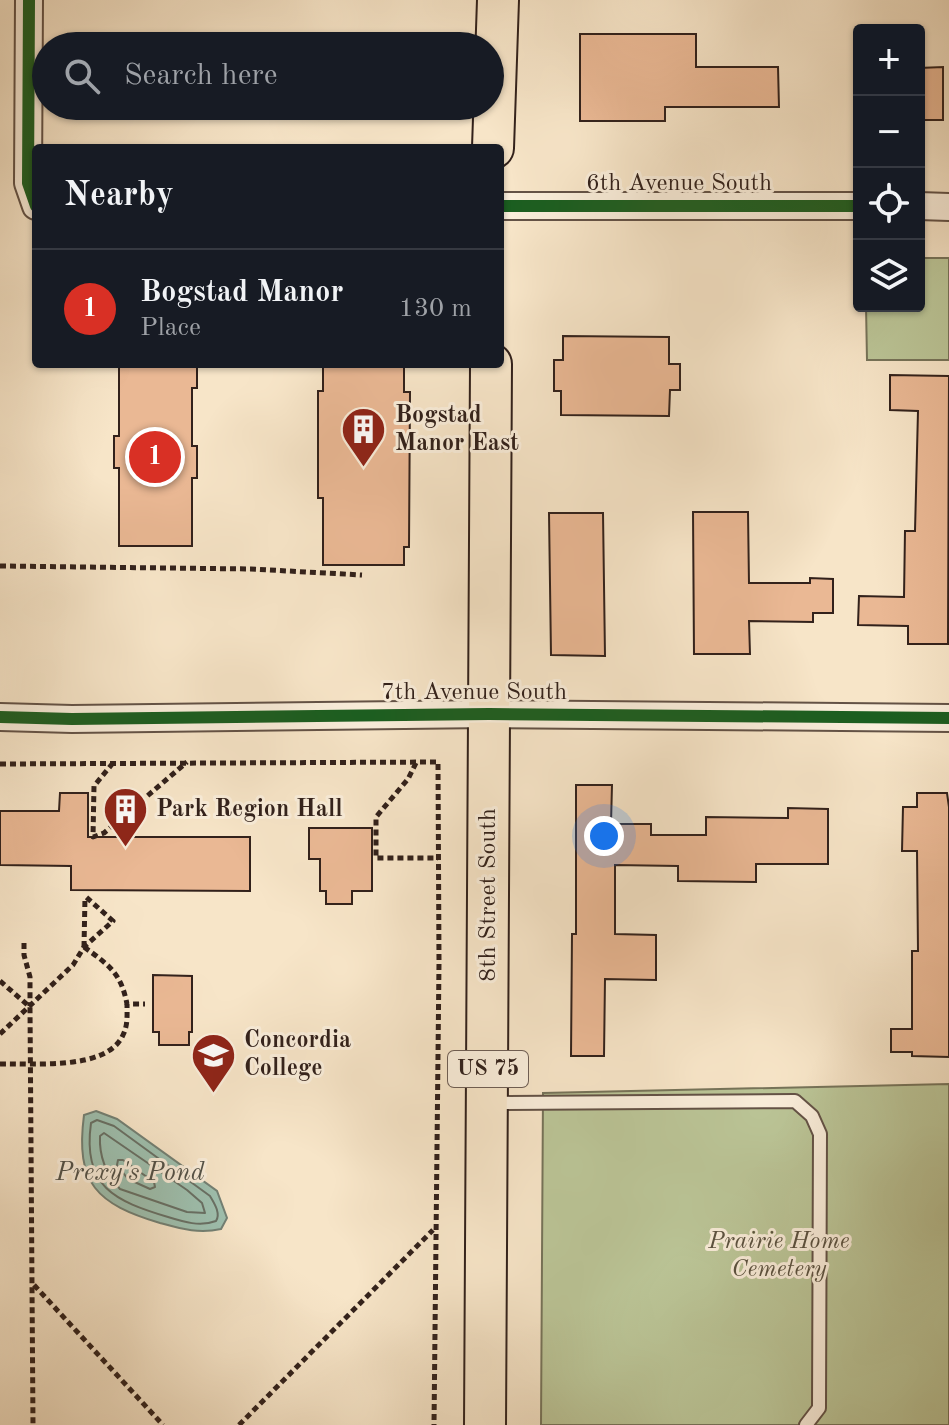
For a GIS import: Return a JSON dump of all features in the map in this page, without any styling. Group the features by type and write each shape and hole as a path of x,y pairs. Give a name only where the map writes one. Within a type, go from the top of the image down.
{"main road":[{"path":"497,32 498,0"},
{"path":"493,144 494,120"},
{"name":"8th Street South","path":"485,1425 491,368"}],"street":[{"path":"29,0 28,183 32,194"},
{"name":"6th Avenue South","path":"504,206 853,206"},
{"path":"925,206 949,207"},
{"name":"7th Avenue South","path":"0,717 72,719 489,714 949,718"}],"lane":[{"path":"488,1103 795,1101 812,1116 820,1134 819,1408 806,1425"}],"path":[{"path":"0,566 251,569 362,575"},
{"path":"113,762 94,786 93,837 104,833 188,761"},
{"path":"0,764 438,762 434,1425"},
{"path":"416,763 408,779 376,817 376,858 438,858"},
{"path":"0,1034 73,965 84,947 113,921 85,896 84,947"},
{"path":"24,943 30,977 33,1425"},
{"path":"0,1064 78,1062 106,1052 122,1039 127,1024 124,986 108,964 84,947"},
{"path":"0,981 30,1007"},
{"path":"127,1004 145,1004"},
{"path":"239,1425 434,1229"},
{"path":"32,1283 163,1425"}],"green space":[{"path":"925,258 949,258 949,360 867,360 866,312 925,312"},
{"name":"Prairie Home Cemetery","path":"949,1084 949,1425 541,1425 543,1093"}],"water":[{"name":"Prexy's Pond","path":"96,1111 117,1119 217,1191 227,1218 221,1229 183,1229 138,1216 106,1199 87,1174 83,1158 84,1115"}],"building":[{"path":"580,34 696,34 696,67 778,67 779,107 665,107 665,121 580,121"},
{"path":"943,67 943,120 925,120 925,68"},
{"path":"563,336 669,337 669,364 680,364 680,390 670,390 669,416 561,415 561,391 554,391 554,360 563,360"},
{"path":"119,368 197,368 197,388 192,388 192,446 197,446 197,478 192,478 192,546 119,546 119,468 114,468 114,436 119,436"},
{"name":"Bogstad Manor East","path":"323,368 404,368 404,392 410,392 409,547 404,547 404,565 323,565 323,498 318,498 318,391 323,391"},
{"path":"890,375 949,376 948,644 908,644 908,626 858,625 859,596 904,597 905,531 915,531 918,411 890,410"},
{"path":"693,512 748,512 749,583 810,583 810,578 833,579 833,613 813,613 813,622 749,621 750,654 694,654"},
{"path":"549,513 603,513 605,656 551,655"},
{"path":"576,785 612,785 611,824 651,824 651,835 706,835 706,817 788,818 788,808 828,809 828,864 756,864 756,882 678,881 678,866 615,865 615,934 656,935 656,980 605,979 604,1056 571,1056 572,934 576,934"},
{"name":"Park Region Hall","path":"60,793 88,793 88,837 250,837 250,891 71,890 71,866 0,865 0,811 59,811"},
{"path":"917,793 947,793 949,807 949,1057 891,1052 891,1029 912,1029 912,951 918,951 917,851 902,851 903,807 917,807"},
{"path":"309,828 372,828 372,891 352,891 352,904 326,904 326,891 320,891 320,859 309,859"},
{"path":"153,975 192,976 192,1032 189,1032 189,1045 159,1045 159,1032 153,1032"}],"cycle path":[{"path":"29,0 28,183 32,194"},
{"path":"504,206 853,206"},
{"path":"0,717 72,719 489,714 949,718"}],"place":[{"name":"Bogstad Manor","path":"155,457"},
{"name":"Bogstad Manor East","path":"364,469"},
{"name":"Park Region Hall","path":"125,849"},
{"name":"Concordia College","path":"213,1094"}]}
